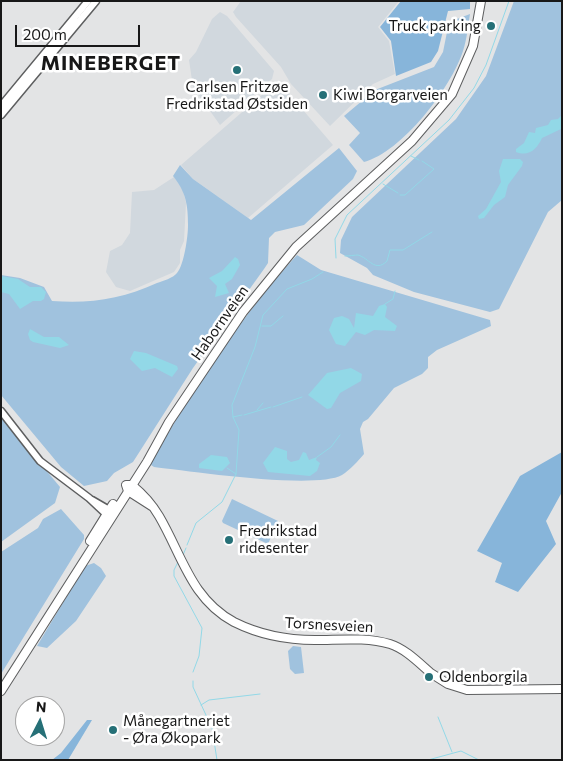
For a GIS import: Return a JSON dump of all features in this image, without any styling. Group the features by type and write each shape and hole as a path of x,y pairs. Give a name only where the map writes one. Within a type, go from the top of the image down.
{"main road":[{"name":"Habornveien","path":"1,691 110,513 129,487 242,312 275,270 306,237 384,168 440,111 459,83 474,46 480,2"},
{"name":"Torsnesveien","path":"129,487 153,507 198,592 218,612 244,626 268,634 300,640 362,639 395,646 409,654 433,675 456,687 474,690 562,689"}],"street":[{"path":"1,106 88,1"},
{"path":"1,114 96,1"},
{"path":"1,410 40,461 110,513"}],"shaded area":[{"path":"241,1 399,1 378,27 389,41 395,74 373,84 330,126 291,84 281,67 236,17 233,12"},
{"path":"401,1 470,1 470,9 448,11 438,51 431,62 396,76 391,41 380,27"},
{"path":"514,1 562,1 562,200 548,212 499,309 490,312 414,292 373,275 367,268 340,253 341,240 352,217 456,119 486,76"},
{"path":"220,12 227,16 274,71 272,79 220,125 193,87 189,60 196,52 212,19"},
{"path":"470,14 463,51 448,83 436,100 423,117 394,146 379,156 364,162 349,145 360,133 344,116 375,90 434,67 443,52 449,22"},
{"path":"278,81 333,145 248,218 193,179 181,165"},
{"path":"562,115 561,129 542,138 538,146 529,153 516,152 516,149 524,143 529,132 535,133 536,128 548,125 551,120 558,119"},
{"path":"339,148 357,171 353,179 304,225 275,232 269,238 268,263 193,368 133,462 114,473 107,481 84,486 61,467 1,395 1,275 20,278 44,287 52,301 93,301 131,293 175,275 184,257 188,230 187,205 181,188 173,176 180,165 193,179 251,220"},
{"path":"503,159 520,159 523,162 522,166 508,185 505,197 494,205 484,218 479,219 478,216 486,209 501,182 499,171"},
{"path":"174,177 183,189 186,203 184,241 180,250 180,263 174,272 130,291 116,287 106,272 110,251 122,245 130,233 132,192 154,190"},
{"path":"297,255 321,270 490,320 491,326 437,350 428,357 428,368 422,374 394,388 368,419 363,422 360,429 364,454 342,475 328,479 306,481 280,480 194,472 151,465 168,433 219,354 276,278"},
{"path":"235,257 240,265 232,279 225,284 229,293 215,297 217,286 209,278 222,271"},
{"path":"1,276 18,279 30,287 41,287 46,292 44,299 33,301 20,309 9,294 1,292"},
{"path":"385,304 387,307 385,317 397,326 395,331 374,330 365,335 356,332 345,346 336,344 329,330 334,318 342,316 349,319 354,328 356,313 373,316 379,306"},
{"path":"30,329 44,337 59,337 69,345 60,348 33,342 28,334"},
{"path":"134,351 146,353 177,366 178,369 172,377 155,368 142,371 130,359"},
{"path":"351,368 362,374 361,381 340,393 331,408 327,409 308,395 327,373"},
{"path":"1,416 60,487 55,503 1,542"},
{"path":"275,447 287,451 287,459 291,462 299,460 303,452 306,453 309,460 317,457 316,460 320,463 317,471 310,476 268,472 263,463"},
{"path":"562,452 562,492 546,521 556,544 518,592 495,582 502,563 477,551 520,476"},
{"path":"211,455 227,457 230,463 222,471 199,468 199,464"},
{"path":"232,499 278,521 268,544 223,523 222,521"},
{"path":"61,509 84,535 84,539 1,674 1,552 38,528 43,519"},
{"path":"94,563 101,568 106,576 76,621 47,648 37,646 85,566"},
{"path":"293,646 301,647 304,673 295,674 290,669 288,651"},
{"path":"87,720 92,720 68,760 52,760 61,753"}],"waterway":[{"path":"336,258 335,239 347,215 449,120 474,88 486,65 509,1"},
{"path":"411,156 419,160"},
{"path":"400,195 405,195 434,169 422,161"},
{"path":"383,184 398,193"},
{"path":"345,256 358,255 379,266 387,261 390,250 403,250 432,232"},
{"path":"187,545 196,523 222,502 236,474 239,430 233,417 232,405 255,347 263,315 287,289 312,279 323,272"},
{"path":"385,304 393,299 395,291"},
{"path":"262,326 271,326 283,316"},
{"path":"273,407 302,397"},
{"path":"257,410 263,403"},
{"path":"244,415 271,407"},
{"path":"233,417 242,415"},
{"path":"317,457 331,447 340,435"},
{"path":"227,468 236,474"},
{"path":"183,555 186,548"},
{"path":"178,562 174,570 174,576 202,628 199,656 193,672"},
{"path":"193,681 193,687 212,728 217,760"},
{"path":"201,705 209,700 260,694"},
{"path":"438,717 452,752"},
{"path":"428,760 461,751 479,760"}],"place":[{"name":"Truck parking","path":"491,26"},
{"name":"Carlsen Fritzøe Fredrikstad Østsiden","path":"237,70"},
{"name":"Kiwi Borgarveien","path":"323,95"},
{"name":"Fredrikstad ridesenter","path":"229,540"},
{"name":"Oldenborgila","path":"429,677"},
{"name":"Månegartneriet - Øra Økopark","path":"113,730"}],"district":[{"name":"MINEBERGET","path":"111,63"}]}
